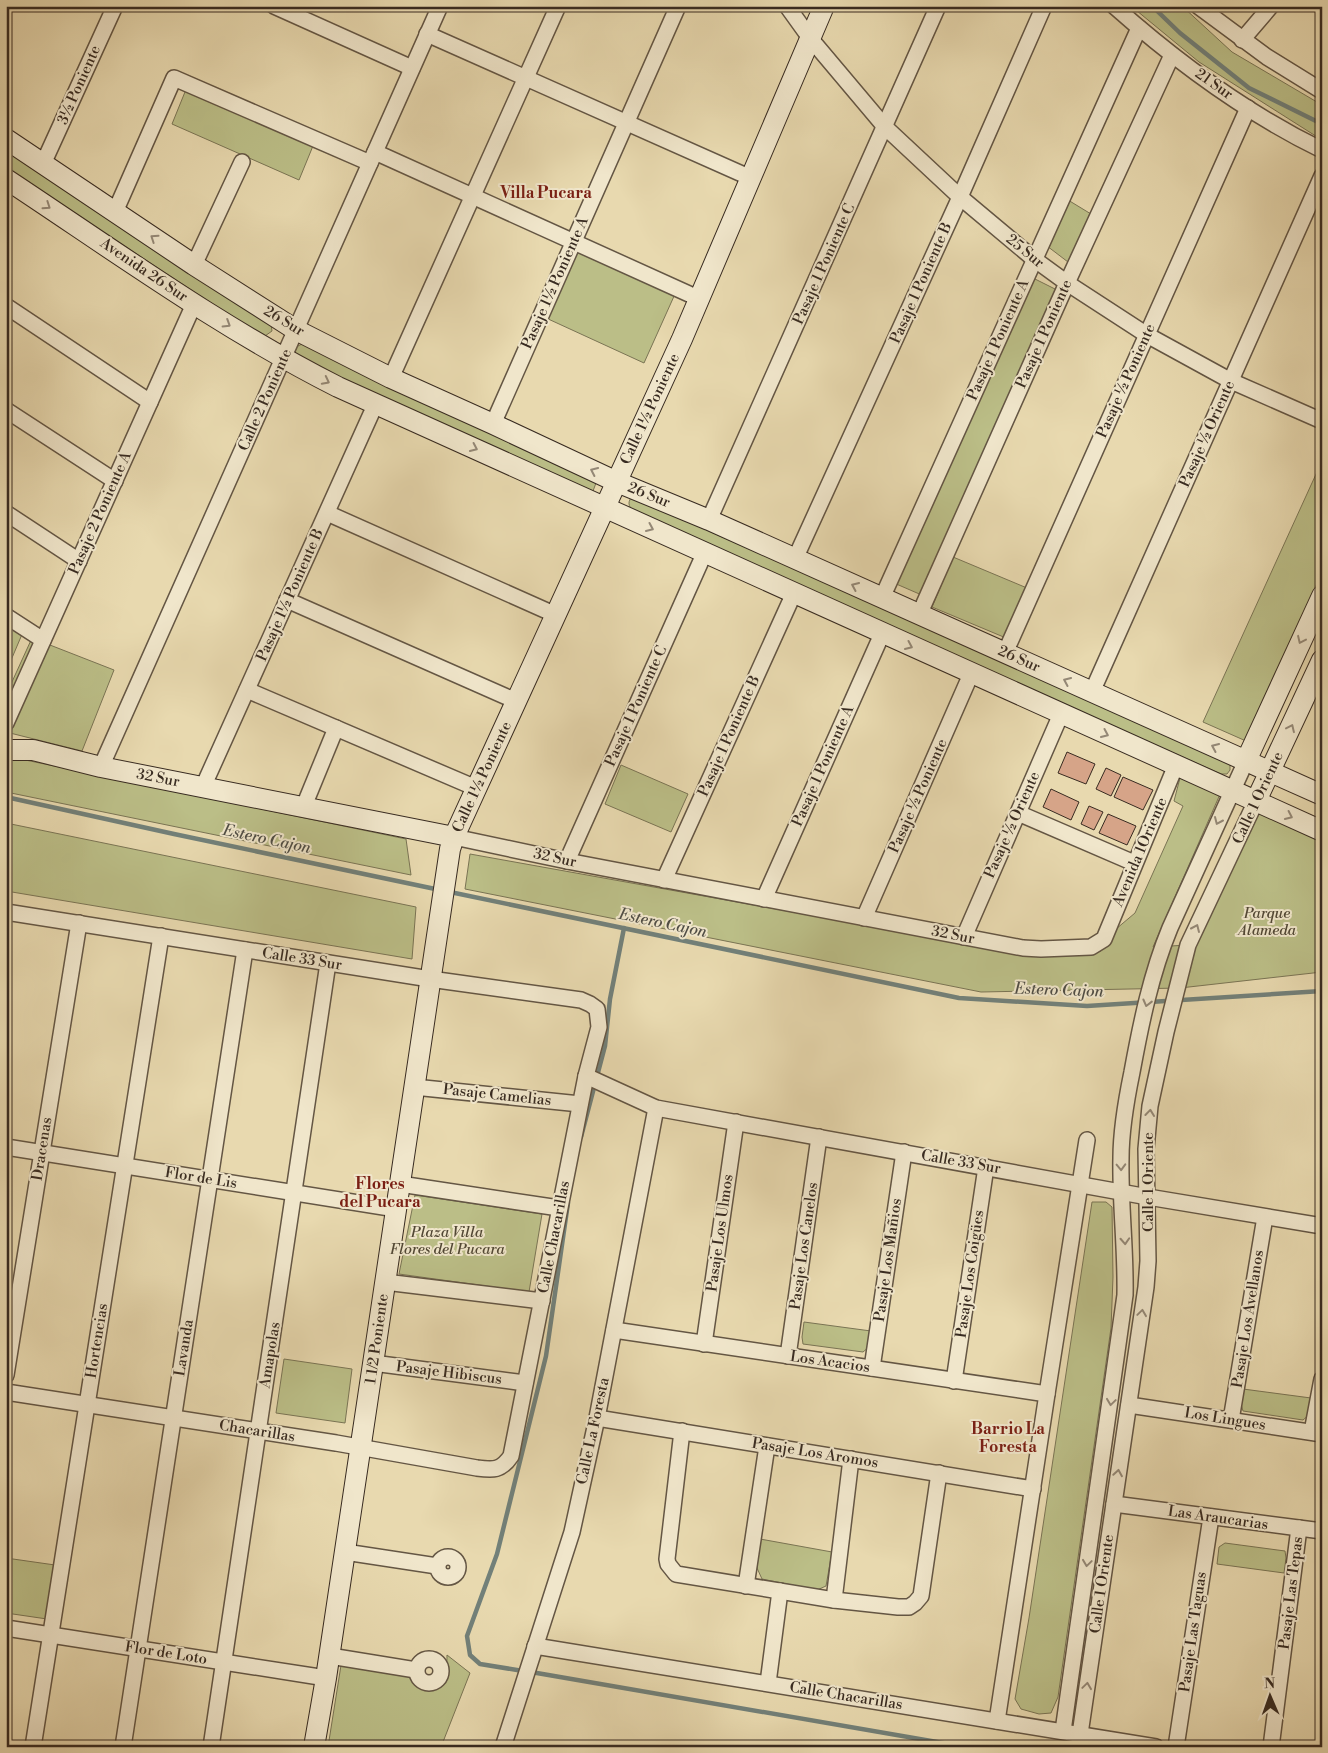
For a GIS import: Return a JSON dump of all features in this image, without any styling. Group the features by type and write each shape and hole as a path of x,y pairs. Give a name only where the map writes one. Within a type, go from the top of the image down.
{"street":[{"name":"3½ Poniente","path":"43,164 115,6"},
{"path":"274,6 412,68"},
{"name":"Calle 2 Poniente","path":"101,767 440,6"},
{"path":"391,378 558,6"},
{"name":"Pasaje 1½ Poniente A","path":"493,424 678,6"},
{"name":"25 Sur","path":"787,6 810,38 885,127 960,197 1034,259 1147,335 1230,381 1322,421"},
{"name":"Calle 1½ Poniente","path":"437,931 447,863 454,837 700,299 824,6"},
{"name":"Pasaje 1 Poniente C","path":"709,520 938,6"},
{"name":"Pasaje 1 Poniente B","path":"795,559 960,197 1044,6"},
{"name":"21 Sur","path":"1114,6 1138,28 1172,54 1248,108 1297,138 1322,150"},
{"path":"1198,6 1242,40 1322,91"},
{"path":"1242,40 1271,6"},
{"name":"Pasaje 1 Poniente A","path":"882,598 1138,28"},
{"path":"427,34 751,178"},
{"name":"Pasaje 1 Poniente","path":"919,615 1067,283 1172,54"},
{"path":"115,212 174,78 372,158 473,196 700,299"},
{"name":"Pasaje ½ Poniente","path":"1005,653 1248,108"},
{"name":"26 Sur","path":"6,139 194,265 296,330 391,378 617,482 709,520 1322,795"},
{"path":"194,265 242,162"},
{"name":"Pasaje ½ Oriente","path":"1092,692 1322,176"},
{"name":"Avenida 26 Sur","path":"6,179 194,304 283,358"},
{"name":"Pasaje 2 Poniente A","path":"6,722 194,304"},
{"path":"6,306 150,402"},
{"name":"26 Sur","path":"283,358 338,387 1322,831"},
{"name":"Pasaje 1½ Poniente B","path":"203,787 376,403"},
{"path":"6,410 115,481"},
{"path":"6,513 78,561"},
{"path":"327,513 556,615"},
{"name":"Pasaje 1 Poniente C","path":"567,861 705,552"},
{"name":"Pasaje 1 Poniente B","path":"664,880 794,593"},
{"name":"Calle 1 Oriente","path":"1063,1731 1125,1295 1126,1262 1120,1160 1122,1127 1139,1033 1154,973 1170,928 1322,596"},
{"path":"287,600 516,701"},
{"path":"6,616 43,640"},
{"name":"Pasaje 1 Poniente A","path":"764,899 882,634"},
{"name":"Calle 1 Oriente","path":"1080,1734 1146,1287 1148,1197 1146,1149 1150,1106 1166,1032 1188,945 1322,660"},
{"name":"Pasaje ½ Poniente","path":"864,918 971,674"},
{"path":"247,690 476,788"},
{"name":"Pasaje ½ Oriente","path":"964,937 1061,714"},
{"path":"304,806 336,728"},
{"name":"32 Sur","path":"6,750 33,750 101,767 304,806 567,861 1023,948 1090,947 1104,939"},
{"name":"Avenida 1Oriente","path":"1104,939 1176,765"},
{"path":"1018,812 1134,863"},
{"name":"Calle 33 Sur","path":"6,912 430,979 581,1000 597,1009"},
{"name":"Dracenas","path":"6,1375 79,923"},
{"name":"1 1/2 Poniente","path":"314,1747 330,1656 437,931"},
{"name":"Hortencias","path":"33,1747 161,936"},
{"name":"Lavanda","path":"123,1747 245,950"},
{"name":"Amapolas","path":"211,1747 328,963"},
{"name":"Calle Chacarillas","path":"506,1464 511,1456 586,1076 600,1027 597,1009"},
{"name":"Calle 33 Sur","path":"586,1076 656,1108 1148,1197 1322,1226"},
{"name":"Pasaje Camelias","path":"414,1087 580,1104"},
{"name":"Calle La Foresta","path":"503,1747 572,1532 597,1418 656,1108"},
{"name":"Pasaje Los Ulmos","path":"704,1344 736,1122"},
{"name":"Pasaje Los Canelos","path":"788,1356 819,1137"},
{"path":"997,1721 1087,1140"},
{"name":"Flor de Lis","path":"6,1148 396,1209"},
{"name":"Pasaje Los Mañios","path":"872,1368 904,1152"},
{"name":"Pasaje Los Coigües","path":"954,1381 986,1167"},
{"path":"400,1184 559,1208"},
{"name":"Pasaje Los Avellanos","path":"1231,1420 1265,1217"},
{"path":"385,1282 542,1301"},
{"name":"Los Acacios","path":"614,1330 1047,1394"},
{"name":"Pasaje Hibiscus","path":"373,1363 525,1383"},
{"path":"1317,1433 1322,1379"},
{"name":"Chacarillas","path":"6,1392 258,1431 484,1469 500,1468 506,1464"},
{"name":"Los Lingues","path":"1129,1405 1317,1433"},
{"name":"Pasaje Los Aromos","path":"597,1418 1033,1489"},
{"path":"682,1431 667,1559 668,1564 676,1574 746,1586 834,1600 898,1608 909,1607 921,1596 923,1588 939,1473"},
{"path":"746,1586 767,1446"},
{"path":"834,1600 851,1459"},
{"name":"Las Araucarias","path":"1114,1504 1322,1531"},
{"name":"Pasaje Las Taguas","path":"1176,1747 1210,1517"},
{"name":"Pasaje Las Tepas","path":"1271,1747 1299,1528"},
{"path":"345,1552 437,1566"},
{"path":"768,1683 780,1591"},
{"name":"Flor de Loto","path":"6,1628 326,1678"},
{"name":"Calle Chacarillas","path":"534,1653 768,1683 1156,1747"},
{"path":"330,1656 416,1670"}],"green space":[{"path":"1131,6 1182,6 1232,52 1322,105 1322,140 1199,62"},
{"path":"187,87 315,141 299,180 172,124"},
{"path":"6,149 271,324 272,331 265,336 258,334 6,168"},
{"path":"1068,200 1091,214 1068,262 1047,246"},
{"path":"578,249 675,294 644,363 546,318"},
{"path":"1031,277 1059,291 924,596 894,583"},
{"path":"306,344 596,483 593,491 387,403 293,353 296,347"},
{"path":"1322,461 1322,572 1246,741 1203,722"},
{"path":"632,497 1230,762 1230,770 1227,774 1221,774 635,514 630,508 629,503"},
{"path":"953,557 1027,588 1006,638 932,607"},
{"path":"6,622 23,632 6,672"},
{"path":"32,638 114,670 82,751 6,732 6,695"},
{"path":"6,756 406,839 411,875 6,792"},
{"path":"621,765 688,794 671,832 605,804"},
{"name":"Parque Alameda","path":"1180,778 1221,792 1153,947 1188,945 1264,801 1322,827 1322,972 1180,988 981,992 465,889 470,854 1032,955 1101,951 1116,929 1135,913 1183,806 1174,801"},
{"path":"6,823 416,907 412,959 6,891"},
{"name":"Plaza Villa Flores del Pucara","path":"415,1195 542,1214 529,1292 399,1274"},
{"path":"1092,1202 1106,1202 1112,1207 1113,1277 1111,1328 1058,1697 1051,1713 1039,1714 1021,1709 1015,1699"},
{"path":"804,1322 871,1331 869,1347 863,1352 803,1344"},
{"path":"284,1359 352,1369 345,1423 276,1413"},
{"path":"1243,1389 1311,1398 1309,1415 1303,1420 1243,1411 1241,1404"},
{"path":"760,1539 832,1552 826,1586 817,1590 762,1579 757,1568"},
{"path":"1225,1543 1285,1551 1284,1573 1217,1564 1219,1547"},
{"path":"6,1558 55,1565 47,1619 6,1613"},
{"path":"447,1655 470,1673 441,1747 328,1747 342,1659 415,1673 420,1681 428,1682 439,1680 445,1673"}],"building":[{"path":"1067,752 1095,764 1086,784 1058,773"},
{"path":"1106,768 1121,775 1111,796 1096,789"},
{"path":"1123,777 1153,790 1143,810 1114,797"},
{"path":"1051,789 1079,802 1071,820 1043,807"},
{"path":"1089,806 1103,812 1094,830 1081,824"},
{"path":"1108,814 1136,826 1127,845 1099,833"}],"waterway":[{"path":"1152,6 1180,33 1249,88 1322,124"},
{"name":"Estero Cajon","path":"6,797 440,890"},
{"name":"Estero Cajon","path":"450,892 959,998 1087,1006 1322,991"},
{"path":"581,1137 605,1046 610,999 624,928"},
{"path":"523,1671 480,1664 470,1655 467,1636 497,1554 546,1356 568,1203"},
{"path":"531,1672 966,1747"}],"district":[{"name":"Villa Pucara","path":"546,193"},
{"name":"Flores del Pucara","path":"380,1193"},
{"name":"Barrio La Foresta","path":"1008,1438"}]}
